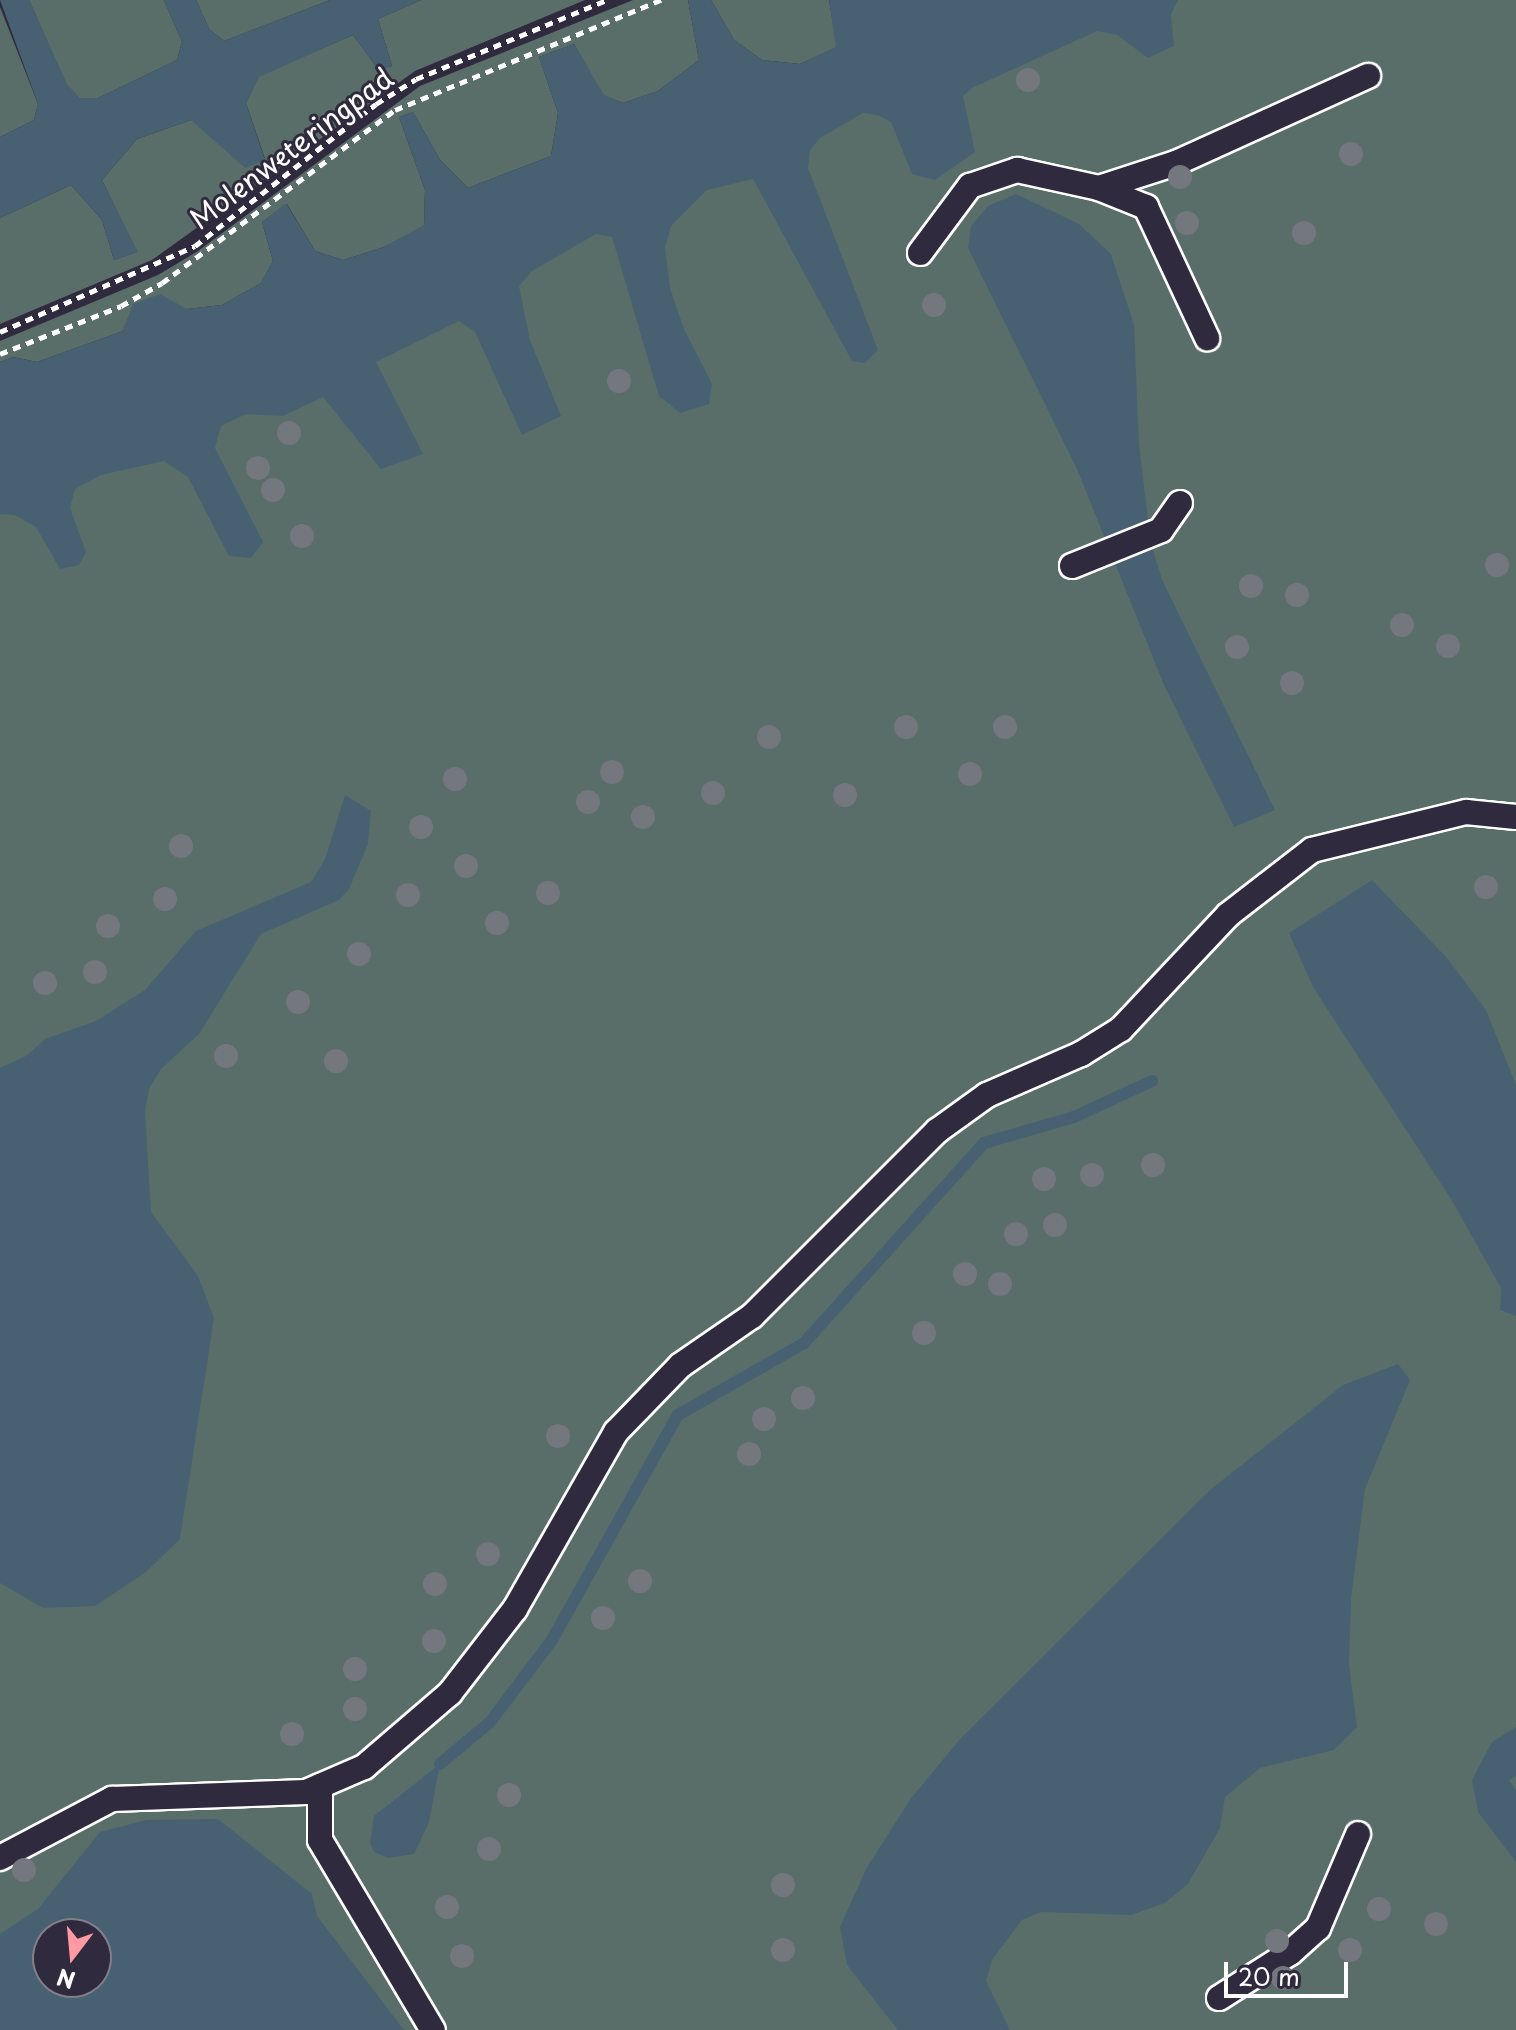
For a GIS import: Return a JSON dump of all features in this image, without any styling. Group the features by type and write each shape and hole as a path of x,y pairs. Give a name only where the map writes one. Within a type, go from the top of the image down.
{"lane":[{"path":"1099,188 1176,163 1368,76"},
{"path":"920,253 970,186 1017,170 1099,188 1146,207 1207,338"},
{"path":"1072,566 1161,530 1180,503"},
{"path":"0,1858 112,1799 306,1792 364,1767 450,1693 550,1554 616,1432 681,1365 752,1316 937,1131 987,1095 1081,1054 1121,1029 1228,915 1312,850 1466,812 1516,817"},
{"path":"320,1786 320,1840 433,2030"},
{"path":"1219,1998 1290,1953 1318,1928 1358,1834"}],"path":[{"name":"Molenweteringpad","path":"0,332 195,246 376,104 416,79 607,0"},
{"path":"0,354 121,306 162,283 395,110 661,0"}],"green space":[{"path":"29,0 164,0 182,42 177,60 98,98 79,98 66,84"},
{"path":"196,0 330,0 224,41 209,29"},
{"path":"421,0 585,0 415,71 152,260 0,324 0,218 71,185 102,220 114,260 137,252 102,180 137,139 191,120 265,159 246,103 259,76 353,35 378,69 392,66 378,19"},
{"path":"633,0 688,0 699,60 658,91 623,103 603,95 574,44 539,57 558,113 551,156 468,188 440,160 413,112 399,117 425,190 424,226 384,247 343,260 315,251 287,204 262,222 273,261 261,283 222,305 187,309 134,304 123,331 37,362 13,357 0,362 0,341 158,275 198,251 420,86"},
{"path":"711,0 829,0 837,47 800,64 762,60 734,40"},
{"path":"1077,0 1516,0 1516,2030 0,2030 0,472"},
{"path":"0,7 38,104 34,120 0,137"}],"water":[{"path":"0,0 29,0 67,84 79,98 98,98 177,60 182,42 164,0 196,0 209,29 224,41 330,0 421,0 378,19 392,66 378,69 353,35 259,77 246,103 265,160 245,168 191,120 137,139 102,180 138,252 114,260 102,220 71,185 0,218 0,137 34,120 38,104"},
{"path":"688,0 711,0 734,40 762,60 800,64 836,47 829,0 1178,0 1171,14 1174,46 1148,58 1117,35 1097,31 972,88 963,96 975,152 935,180 912,174 891,122 878,115 863,113 820,138 810,150 808,168 878,350 865,363 852,361 753,179 707,190 671,226 665,248 670,288 684,329 712,384 709,404 680,413 659,396 612,237 596,234 532,271 519,286 530,340 561,416 522,435 475,332 459,321 376,362 423,454 381,469 323,397 283,416 246,414 221,426 215,448 263,542 251,558 229,556 188,477 164,461 101,475 75,489 70,508 86,552 79,565 60,569 36,527 15,515 0,514 0,362 13,357 37,362 123,331 133,304 160,294 187,309 222,305 261,283 273,261 262,222 286,203 315,251 343,260 384,247 424,225 425,190 399,117 413,112 440,160 468,188 551,156 558,113 539,57 574,44 604,95 623,103 658,91 699,60"},
{"path":"1016,194 1079,224 1111,254 1134,325 1139,444 1151,544 1163,582 1275,810 1234,827 1164,685 1077,469 968,248 971,226 988,206"},
{"path":"345,795 371,811 368,844 349,889 339,900 261,934 199,1034 161,1069 149,1089 145,1110 151,1212 198,1276 214,1318 180,1539 146,1572 95,1606 43,1608 0,1583 0,1068 26,1056 45,1039 96,1021 145,990 196,931 311,882 325,859"},
{"path":"1372,880 1447,958 1486,1010 1516,1085 1516,1316 1500,1310 1501,1288 1451,1199 1313,987 1289,933"},
{"path":"1398,1364 1410,1380 1365,1489 1351,1599 1349,1664 1357,1727 1334,1750 1260,1768 1225,1797 1220,1828 1188,1884 1165,1903 1131,1915 1041,1912 1022,1920 992,1960 986,1981 1010,2030 898,2030 847,1965 840,1927 867,1867 912,1797 961,1738 1210,1490 1343,1385"},
{"path":"1516,1727 1516,1776 1509,1780 1516,1790 1516,1862 1478,1812 1472,1780 1492,1742"},
{"path":"440,1764 429,1822 414,1854 388,1858 374,1852 370,1843 374,1816"},
{"path":"218,1819 312,1894 317,1916 404,2030 0,2030 0,1934 38,1909 100,1832 146,1820"}],"waterway":[{"path":"440,1764 490,1722 552,1640 678,1415 804,1343 984,1143 1074,1117 1152,1081"}]}
